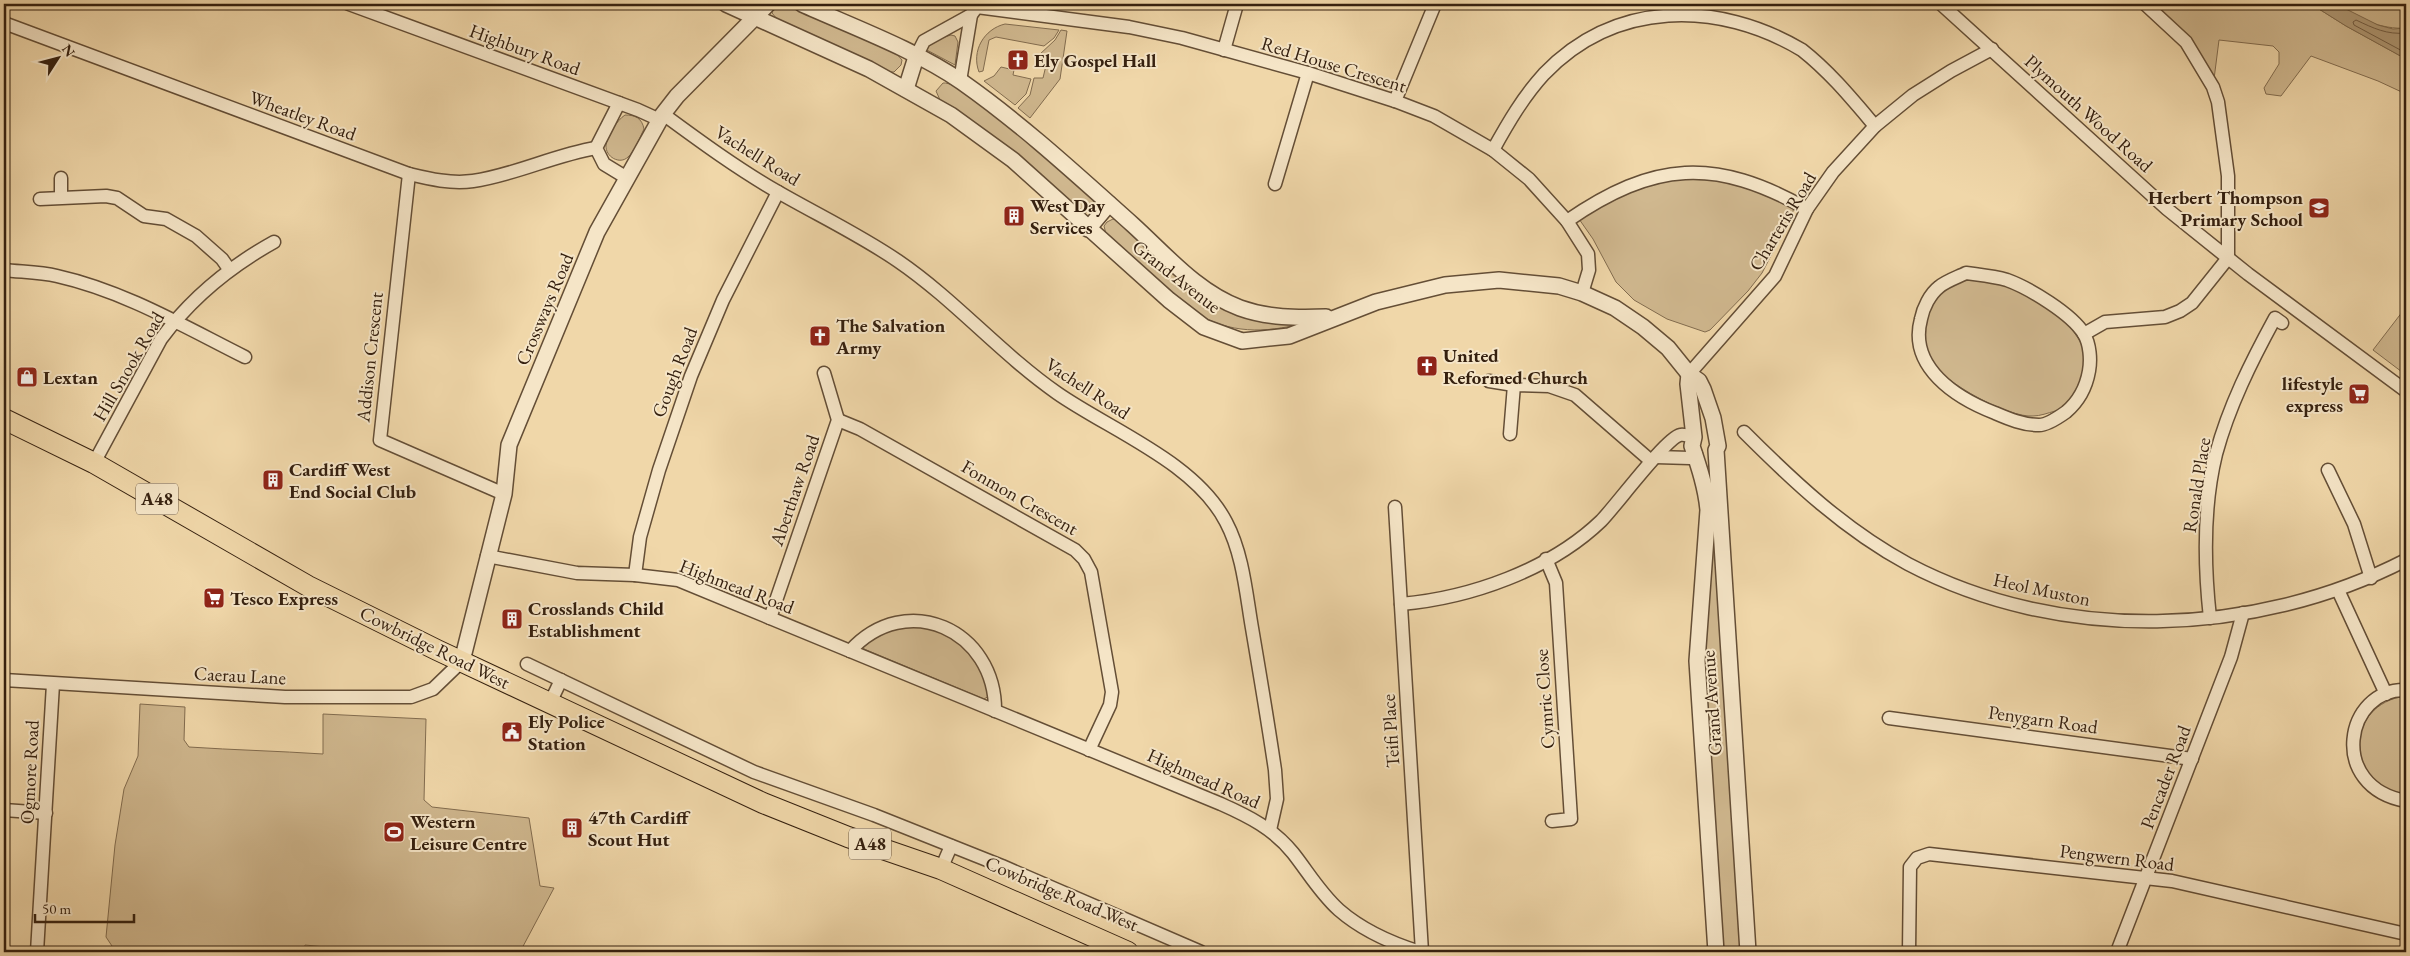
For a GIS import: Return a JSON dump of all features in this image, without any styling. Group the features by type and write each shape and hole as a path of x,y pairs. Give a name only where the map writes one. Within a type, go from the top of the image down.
{"highway":[{"name":"Cowbridge Road West","path":"4,419 94,463 308,586 550,703 763,803 848,837 941,869 1128,952"}],"street":[{"name":"Highbury Road","path":"349,4 662,117"},
{"name":"Grand Avenue","path":"726,4 756,16 906,89 951,115 1013,160 1088,230 1168,300 1204,327 1242,341 1289,336 1334,317 1398,295 1445,285 1499,280 1542,283 1582,293 1615,308 1643,327 1668,348 1690,374 1699,381 1713,418 1748,952"},
{"path":"756,16 768,4"},
{"name":"Grand Avenue","path":"802,4 916,57 960,81 1027,131 1177,266 1223,300 1256,313 1288,318 1334,317"},
{"path":"1224,50 1237,4"},
{"path":"1395,102 1434,4"},
{"name":"Plymouth Wood Road","path":"1940,4 1992,49 2166,209 2228,258 2406,391"},
{"path":"2084,334 2105,322 2165,317 2180,311 2192,303 2228,258 2228,176 2225,142 2218,102 2204,70 2186,42 2145,4"},
{"path":"1493,150 1530,91 1564,55 1603,27 1641,13 1672,7 1710,8 1733,13 1755,21 1800,49 1822,67 1875,126"},
{"path":"906,89 916,57 924,41 976,9"},
{"path":"960,81 976,9"},
{"name":"Red House Crescent","path":"976,9 1129,27 1224,50 1308,74 1434,116 1493,150 1529,179 1567,221 1588,254 1589,270 1582,293"},
{"name":"Crossways Road","path":"462,661 504,494 509,445 598,232 662,117 677,96 756,16"},
{"name":"Wheatley Road","path":"4,23 409,174 443,181 473,181 519,170 578,150 596,148"},
{"name":"Charteris Road","path":"1690,374 1774,276 1808,209 1833,172 1875,126 1913,95 1951,70 1992,49"},
{"path":"1275,184 1308,74"},
{"path":"619,103 596,148 604,164 627,178"},
{"name":"Vachell Road","path":"662,117 778,192 860,236 900,263 934,289 1000,348 1039,379 1079,408 1142,442 1194,482 1217,507 1232,533 1240,556 1271,741 1277,799 1270,830"},
{"path":"1567,221 1593,203 1623,187 1657,177 1683,173 1712,174 1751,182 1808,209"},
{"name":"Addison Crescent","path":"409,174 380,440 504,494"},
{"path":"61,178 61,197"},
{"name":"Gough Road","path":"635,575 636,557 650,499 691,376 722,300 778,192"},
{"path":"40,199 106,196 117,198 144,216 166,220 196,236 222,259 229,270"},
{"path":"1088,230 1109,204"},
{"name":"Hill Snook Road","path":"94,463 161,339 174,322 216,278 274,242"},
{"path":"4,270 57,276 142,305 245,356"},
{"path":"1966,273 1987,275 2015,284 2040,298 2073,321 2084,334 2090,364 2088,381 2080,398 2059,417 2040,425 2016,422 1984,409 1959,395 1935,376 1925,362 1918,343 1923,308 1939,286 1966,273"},
{"name":"Ronald Place","path":"2210,618 2205,574 2207,532 2216,456 2229,415 2248,369 2274,318 2282,322"},
{"name":"Aberthaw Road","path":"770,618 838,420 824,373"},
{"name":"Grand Avenue","path":"1690,374 1688,384 1694,437 1692,446 1696,454 1708,510 1697,661 1716,952"},
{"path":"1401,604 1428,602 1475,590 1515,576 1573,543 1600,521 1654,459 1680,434 1694,437 1701,432 1711,433 1715,443 1705,458 1696,454 1690,458 1654,459 1575,395 1549,386 1514,386 1489,381"},
{"path":"1510,434 1514,386"},
{"name":"Fonmon Crescent","path":"838,420 860,429 895,448 1075,550 1084,559 1091,572 1112,692 1110,705 1089,750"},
{"name":"Heol Muston","path":"1744,432 1786,474 1827,510 1875,544 1907,563 1969,592 2023,608 2072,618 2145,621 2210,618 2290,605 2371,578 2406,560"},
{"path":"2328,470 2354,524 2371,578"},
{"name":"Teifi Place","path":"1395,506 1421,952"},
{"name":"Highmead Road","path":"487,556 577,573 635,575 678,580 1221,804 1249,816 1270,830 1292,852 1309,877 1339,910 1374,934 1421,952"},
{"name":"Cymric Close","path":"1546,560 1556,582 1571,819 1552,821"},
{"path":"2338,590 2386,694"},
{"name":"Pencader Road","path":"2116,952 2231,657 2243,613"},
{"path":"850,651 873,631 893,623 912,621 938,625 960,636 977,652 990,673 995,694 994,711"},
{"name":"Caerau Lane","path":"4,680 285,697 410,697 433,689 462,661"},
{"name":"Cowbridge Road West","path":"527,664 754,772 874,814 1201,952"},
{"path":"550,703 561,680"},
{"name":"Ogmore Road","path":"37,952 53,684"},
{"path":"2406,690 2386,694 2373,702 2363,713 2356,726 2353,741 2354,756 2358,770 2372,787 2392,798 2406,801"},
{"name":"Penygarn Road","path":"1889,718 2192,759"},
{"path":"4,810 46,813"},
{"path":"941,869 951,846"},
{"name":"Pengwern Road","path":"1909,952 1910,867 1917,858 1924,854 2146,877 2406,934"}],"shaded area":[{"path":"775,4 788,4 895,52 902,60 901,65 894,72 889,72 777,19 772,13"},
{"path":"2145,4 2311,4 2346,26 2406,59 2406,94 2378,81 2311,56 2281,96 2266,94 2264,88 2279,64 2279,52 2273,46 2219,40 2213,87 2199,62"},
{"path":"2336,4 2406,4 2406,28 2388,27 2369,22 2351,14"},
{"path":"1005,24 1059,30 1054,38 1044,46 996,37 989,40 983,71 979,72 977,56 981,42 991,31"},
{"path":"1061,30 1067,31 1060,79 1030,118 1018,108 1030,95 1034,78 1043,78 1048,57 1039,55 1055,40"},
{"path":"951,35 955,36 958,42 955,65 925,49 938,39"},
{"path":"1001,67 1014,70 1013,75 1031,79 1026,94 1015,105 984,81 994,76"},
{"path":"943,83 955,86 973,97 1042,152 1094,198 1092,210 1083,213 1032,168 940,100 936,91"},
{"path":"625,115 638,118 642,122 644,129 631,154 625,159 617,160 610,156 606,145 613,128"},
{"path":"1677,179 1715,180 1747,187 1794,207 1792,215 1762,273 1748,291 1710,330 1705,332 1667,319 1634,300 1616,282 1593,239 1579,219 1631,190"},
{"path":"1113,219 1117,220 1184,280 1296,325 1268,330 1241,329 1228,327 1202,317 1189,309 1106,234 1104,226"},
{"path":"1975,278 1990,279 2017,288 2057,315 2079,339 2084,352 2084,370 2073,395 2059,410 2033,416 2009,411 1978,398 1963,389 1949,380 1932,362 1925,342 1925,331 1929,309 1934,299 1950,285"},
{"path":"2406,307 2406,375 2373,350"},
{"path":"1715,523 1742,952 1722,952 1703,652"},
{"path":"925,626 953,637 981,666 989,696 984,699 864,649 862,645 893,628"},
{"path":"2406,696 2406,794 2386,788 2371,776 2363,762 2360,745 2362,728 2371,714 2385,702"},
{"path":"140,704 185,707 184,740 189,747 223,749 323,754 323,714 426,719 424,800 432,807 529,818 540,886 554,888 520,952 375,952 305,945 304,952 116,952 106,937 115,845 124,789 138,756"}],"water":[{"path":"2311,4 2336,4 2378,25 2393,29 2406,28 2406,59 2346,26"}],"place":[{"name":"Ely Gospel Hall","path":"1018,60"},
{"name":"Herbert Thompson Primary School","path":"2319,208"},
{"name":"West Day Services","path":"1014,216"},
{"name":"The Salvation Army","path":"820,336"},
{"name":"United Reformed Church","path":"1427,366"},
{"name":"Lextan","path":"27,377"},
{"name":"lifestyle express","path":"2359,394"},
{"name":"Cardiff West End Social Club","path":"273,480"},
{"name":"Tesco Express","path":"214,598"},
{"name":"Crosslands Child Establishment","path":"512,619"},
{"name":"Ely Police Station","path":"512,732"},
{"name":"47th Cardiff Scout Hut","path":"572,828"},
{"name":"Western Leisure Centre","path":"394,832"}]}
